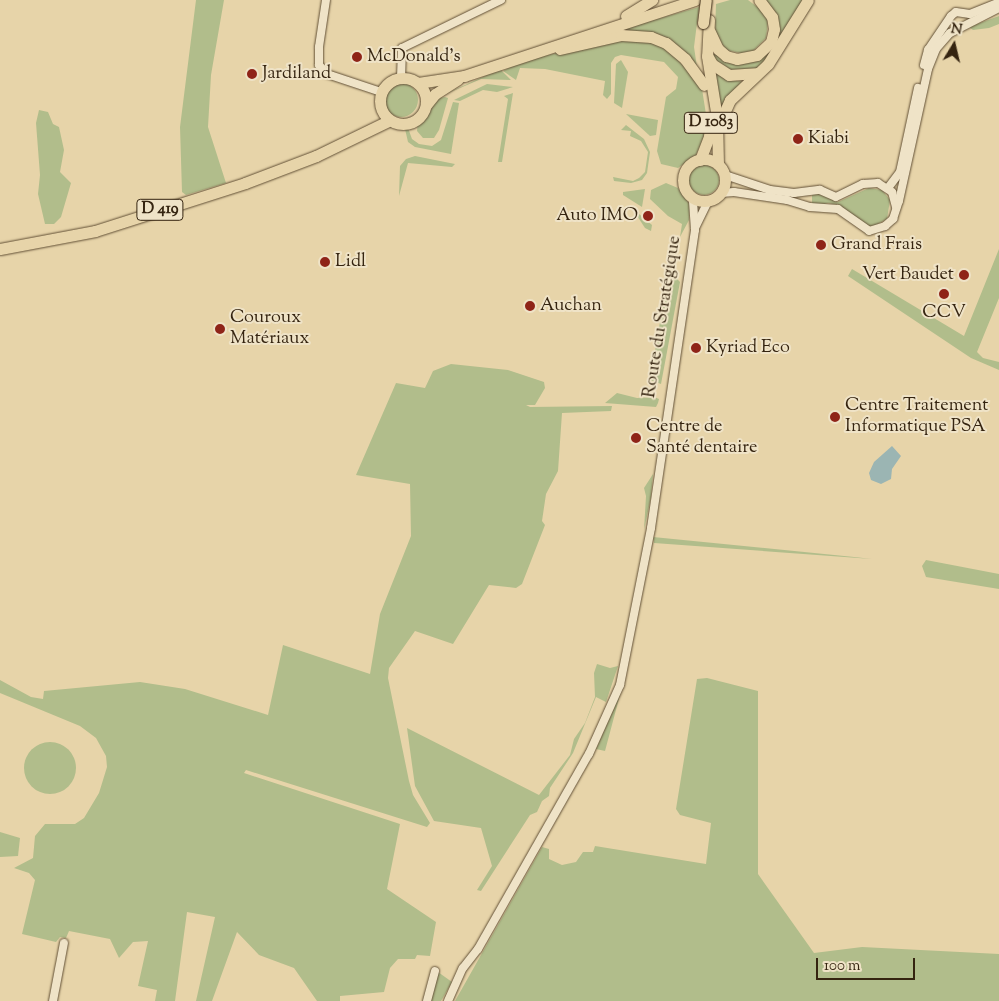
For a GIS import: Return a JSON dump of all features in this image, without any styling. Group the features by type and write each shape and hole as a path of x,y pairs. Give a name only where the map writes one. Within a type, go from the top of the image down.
{"main road":[{"path":"584,34 622,18 652,0"},
{"name":"D 1083","path":"700,160 709,137 711,122 704,85 706,0"},
{"path":"464,76 435,94 412,122 400,124 390,120 381,110 382,92 389,82 401,78 418,83 464,76 584,34 691,1 713,0"},
{"name":"D 1083","path":"705,27 713,0"},
{"path":"705,27 718,49 726,56 737,59 757,56 771,42 774,29 772,17 759,0"},
{"path":"717,128 730,100 768,64 808,0"},
{"path":"705,27 707,56 712,64 728,75 756,74"},
{"path":"524,55 636,34 666,44 685,59 704,85"},
{"name":"D 1083","path":"707,56 717,128 718,164"},
{"path":"418,83 425,93 426,105"},
{"name":"D 419","path":"350,137 381,110"},
{"name":"D 419","path":"0,249 95,231 316,156 350,137 390,120"},
{"path":"700,160 718,164 724,175 721,193 708,201 693,198 685,190 683,178 687,168 700,160"}],"street":[{"path":"326,0 319,47 319,65 327,74 382,92"},
{"path":"401,78 402,48 501,0"},
{"path":"888,188 900,172 928,50 956,12 970,14 999,2"},
{"path":"721,193 734,192 787,200 810,207 838,209 869,231 885,226 893,219 897,209 932,57 940,42 955,29 999,8"},
{"path":"948,23 955,29"},
{"path":"724,175 770,190 794,193 820,190 836,197 863,184 878,183 888,188 897,209"},
{"name":"Route du Stratégique","path":"448,1001 589,754 616,694 635,617 664,439 695,230 693,198"},
{"name":"Route du Stratégique","path":"695,230 708,201"},
{"path":"53,1001 64,943"},
{"path":"427,1001 435,971"}],"green space":[{"path":"196,0 224,0 211,75 208,127 226,183 186,195 182,192 180,127"},
{"path":"730,0 748,0 764,12 768,21 766,38 753,51 741,53 726,50 715,33 716,4"},
{"path":"762,0 805,0 775,49 758,67 752,71 736,73 711,57 714,47 743,61 775,36"},
{"path":"699,7 694,47 698,74 666,40 598,36"},
{"path":"999,16 999,24 989,28 973,30 969,27"},
{"path":"617,38 651,40 671,51 702,89 708,127 696,155 678,168 661,164 657,151 666,97 676,89 678,77 664,62 621,55 615,57 611,63 611,94 607,99 603,95 605,81 545,69 520,68 516,80 503,71 520,62"},
{"path":"621,60 628,72 622,108 614,103 616,64"},
{"path":"500,69 511,80 481,79 439,97"},
{"path":"711,71 742,82 719,110"},
{"path":"401,83 413,88 418,100 413,112 401,117 389,112 384,100 389,88"},
{"path":"487,84 513,87 497,92 483,90 460,101 454,100"},
{"path":"513,93 502,162 498,162 508,99 504,96"},
{"path":"448,98 439,130 434,138 423,138 417,131 418,122 435,99"},
{"path":"453,102 459,103 451,154 415,147 408,142 405,129 408,128 412,139 419,144 432,146 441,140"},
{"path":"39,110 48,112 53,124 59,127 64,150 60,172 71,183 61,217 54,224 45,224 38,194 40,175 36,123"},
{"path":"626,114 658,120 656,135 650,136"},
{"path":"626,125 644,139 650,152 647,173 642,180 631,183 614,181 613,177 633,181 639,178 645,172 648,152 641,141 630,136 631,131 621,130"},
{"path":"415,156 455,164 452,167 408,163 399,196 400,166 406,159"},
{"path":"704,165 715,169 719,180 715,191 704,195 693,191 689,180 693,169"},
{"path":"666,183 678,188 690,205 689,220 680,237 682,224 668,216 650,199 651,190"},
{"path":"869,188 882,190 890,200 887,219 874,226 867,226 838,205 828,203 818,206 812,203 812,195 816,193 838,202"},
{"path":"645,189 642,207 623,195 623,192"},
{"path":"632,208 652,225 651,231 645,228"},
{"path":"999,249 999,298 977,352 983,358 999,362 999,370 971,358 848,276 852,269 964,336"},
{"path":"665,266 680,282 661,384 650,380 667,281"},
{"path":"451,364 508,370 544,382 545,388 535,405 526,405 530,407 612,406 611,411 562,413 558,471 546,494 542,521 545,525 522,584 516,588 489,585 453,644 415,631 389,668 388,678 409,781 413,795 430,823 427,827 246,770 244,773 400,824 387,889 436,922 430,956 417,955 415,959 398,959 390,968 384,992 340,996 340,1001 317,1001 294,968 259,955 237,932 212,1001 196,1001 215,917 187,912 175,1001 155,1001 157,990 138,986 148,941 133,942 119,958 110,939 69,931 66,938 60,937 56,942 22,934 35,880 29,873 14,868 33,858 35,836 45,824 75,824 84,818 99,793 107,767 106,756 96,738 80,726 0,693 0,680 31,697 43,699 44,691 140,682 185,689 268,715 283,645 370,674 380,614 411,536 410,484 356,475 396,383 425,388 433,371"},
{"path":"617,393 637,398 654,397 659,399 656,407 605,403"},
{"path":"653,474 651,497 644,530 646,496 644,488"},
{"path":"653,537 854,557 872,559 654,543"},
{"path":"926,560 999,574 999,589 926,577 922,566"},
{"path":"597,664 610,668 618,666 606,702 596,697 573,753 550,788 549,796 542,801 537,812 530,815 481,891 477,890 492,866 481,828 434,821 415,786 407,728 539,795 570,755 574,739 585,723 595,697 594,673"},
{"path":"625,676 605,751 596,749 618,699"},
{"path":"707,678 758,691 758,874 814,953 862,947 999,954 999,1001 455,1001 542,847 549,849 549,859 562,865 576,862 583,852 593,852 595,846 706,864 711,823 680,815 676,809 697,679"},
{"path":"45,742 55,742 69,749 76,763 76,773 69,787 55,794 45,794 35,790 28,783 24,773 24,763 28,753 35,746"},
{"path":"0,832 20,838 18,856 0,857"},
{"path":"438,972 452,982 441,1001 430,1001"}],"water":[{"path":"892,446 901,456 892,469 891,479 881,484 871,480 869,473 874,462"}],"place":[{"name":"McDonald's","path":"357,57"},
{"name":"Jardiland","path":"252,74"},
{"name":"Kiabi","path":"798,139"},
{"name":"Auto IMO","path":"648,216"},
{"name":"Grand Frais","path":"821,245"},
{"name":"Lidl","path":"325,262"},
{"name":"Vert Baudet","path":"964,275"},
{"name":"CCV","path":"944,294"},
{"name":"Auchan","path":"530,306"},
{"name":"Couroux Matériaux","path":"220,329"},
{"name":"Kyriad Eco","path":"696,348"},
{"name":"Centre Traitement Informatique PSA","path":"835,417"},
{"name":"Centre de Santé dentaire","path":"636,438"}]}
